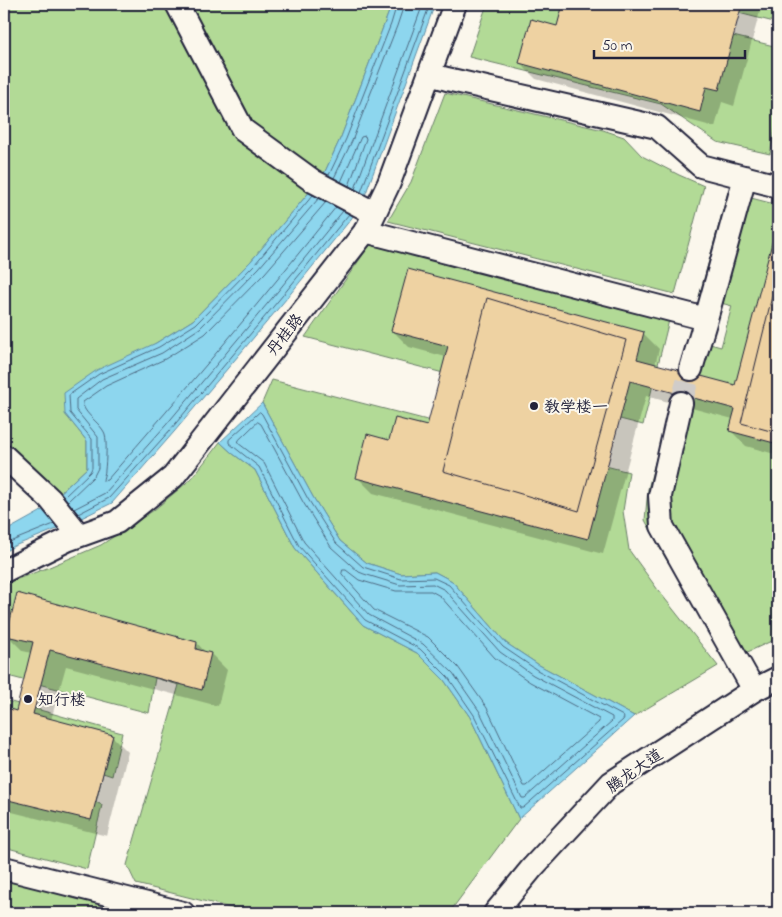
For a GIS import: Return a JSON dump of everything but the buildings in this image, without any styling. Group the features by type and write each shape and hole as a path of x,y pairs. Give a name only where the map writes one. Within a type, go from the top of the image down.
{"street":[{"path":"177,4 242,130 313,182 368,217 706,319"},
{"name":"丹桂路","path":"4,571 78,534 117,522 173,476 368,217 389,183 455,4"},
{"path":"429,74 657,127 701,166 778,186"},
{"path":"691,369 744,176"},
{"path":"681,403 660,496 662,526 754,690"},
{"path":"4,456 50,499 78,534"},
{"name":"腾龙大道","path":"495,913 532,868 611,783 754,690 778,678"},
{"path":"4,868 182,913"}],"green space":[{"path":"4,4 392,4 341,137 323,176 251,261 193,320 156,343 65,414 87,441 87,468 60,493 4,439"},
{"path":"487,4 602,4 778,47 778,115 770,154 717,142 661,104 469,57"},
{"path":"703,4 778,4 778,23"},
{"path":"445,93 603,130 624,137 642,156 704,186 675,294 388,221 411,182"},
{"path":"728,192 778,205 778,638 739,656 666,559 645,520 648,489 688,338 721,347 732,306 699,297"},
{"path":"372,242 670,316 643,425 305,337"},
{"path":"272,380 629,472 623,511 629,550 718,666 634,716 539,665 506,643 452,581 435,572 401,574 367,563 340,541 313,497 262,403"},
{"path":"220,442 255,470 295,548 363,625 417,653 444,680 470,717 519,819 449,913 251,913 136,884 127,865 179,685 155,678 149,713 4,675 4,584 101,545 154,510 192,478"},
{"path":"4,700 122,733 112,776 103,773 96,802 102,805 87,869 4,847"},
{"path":"10,880 146,913 4,913 4,883"}],"water":[{"path":"392,4 435,4 363,201 351,219 287,298 112,503 4,552 4,532 40,512 87,468 87,441 65,414 64,393 97,370 156,343 193,320 251,261 323,176 341,137"},
{"path":"262,403 313,497 340,541 367,563 401,574 435,572 452,581 506,643 539,665 634,716 519,819 470,717 444,680 417,653 363,625 295,548 255,470 220,442"}],"tunnel":[{"path":"681,403 691,369"}],"place":[{"name":"教学楼一","path":"534,406"},
{"name":"知行楼","path":"28,699"}]}
